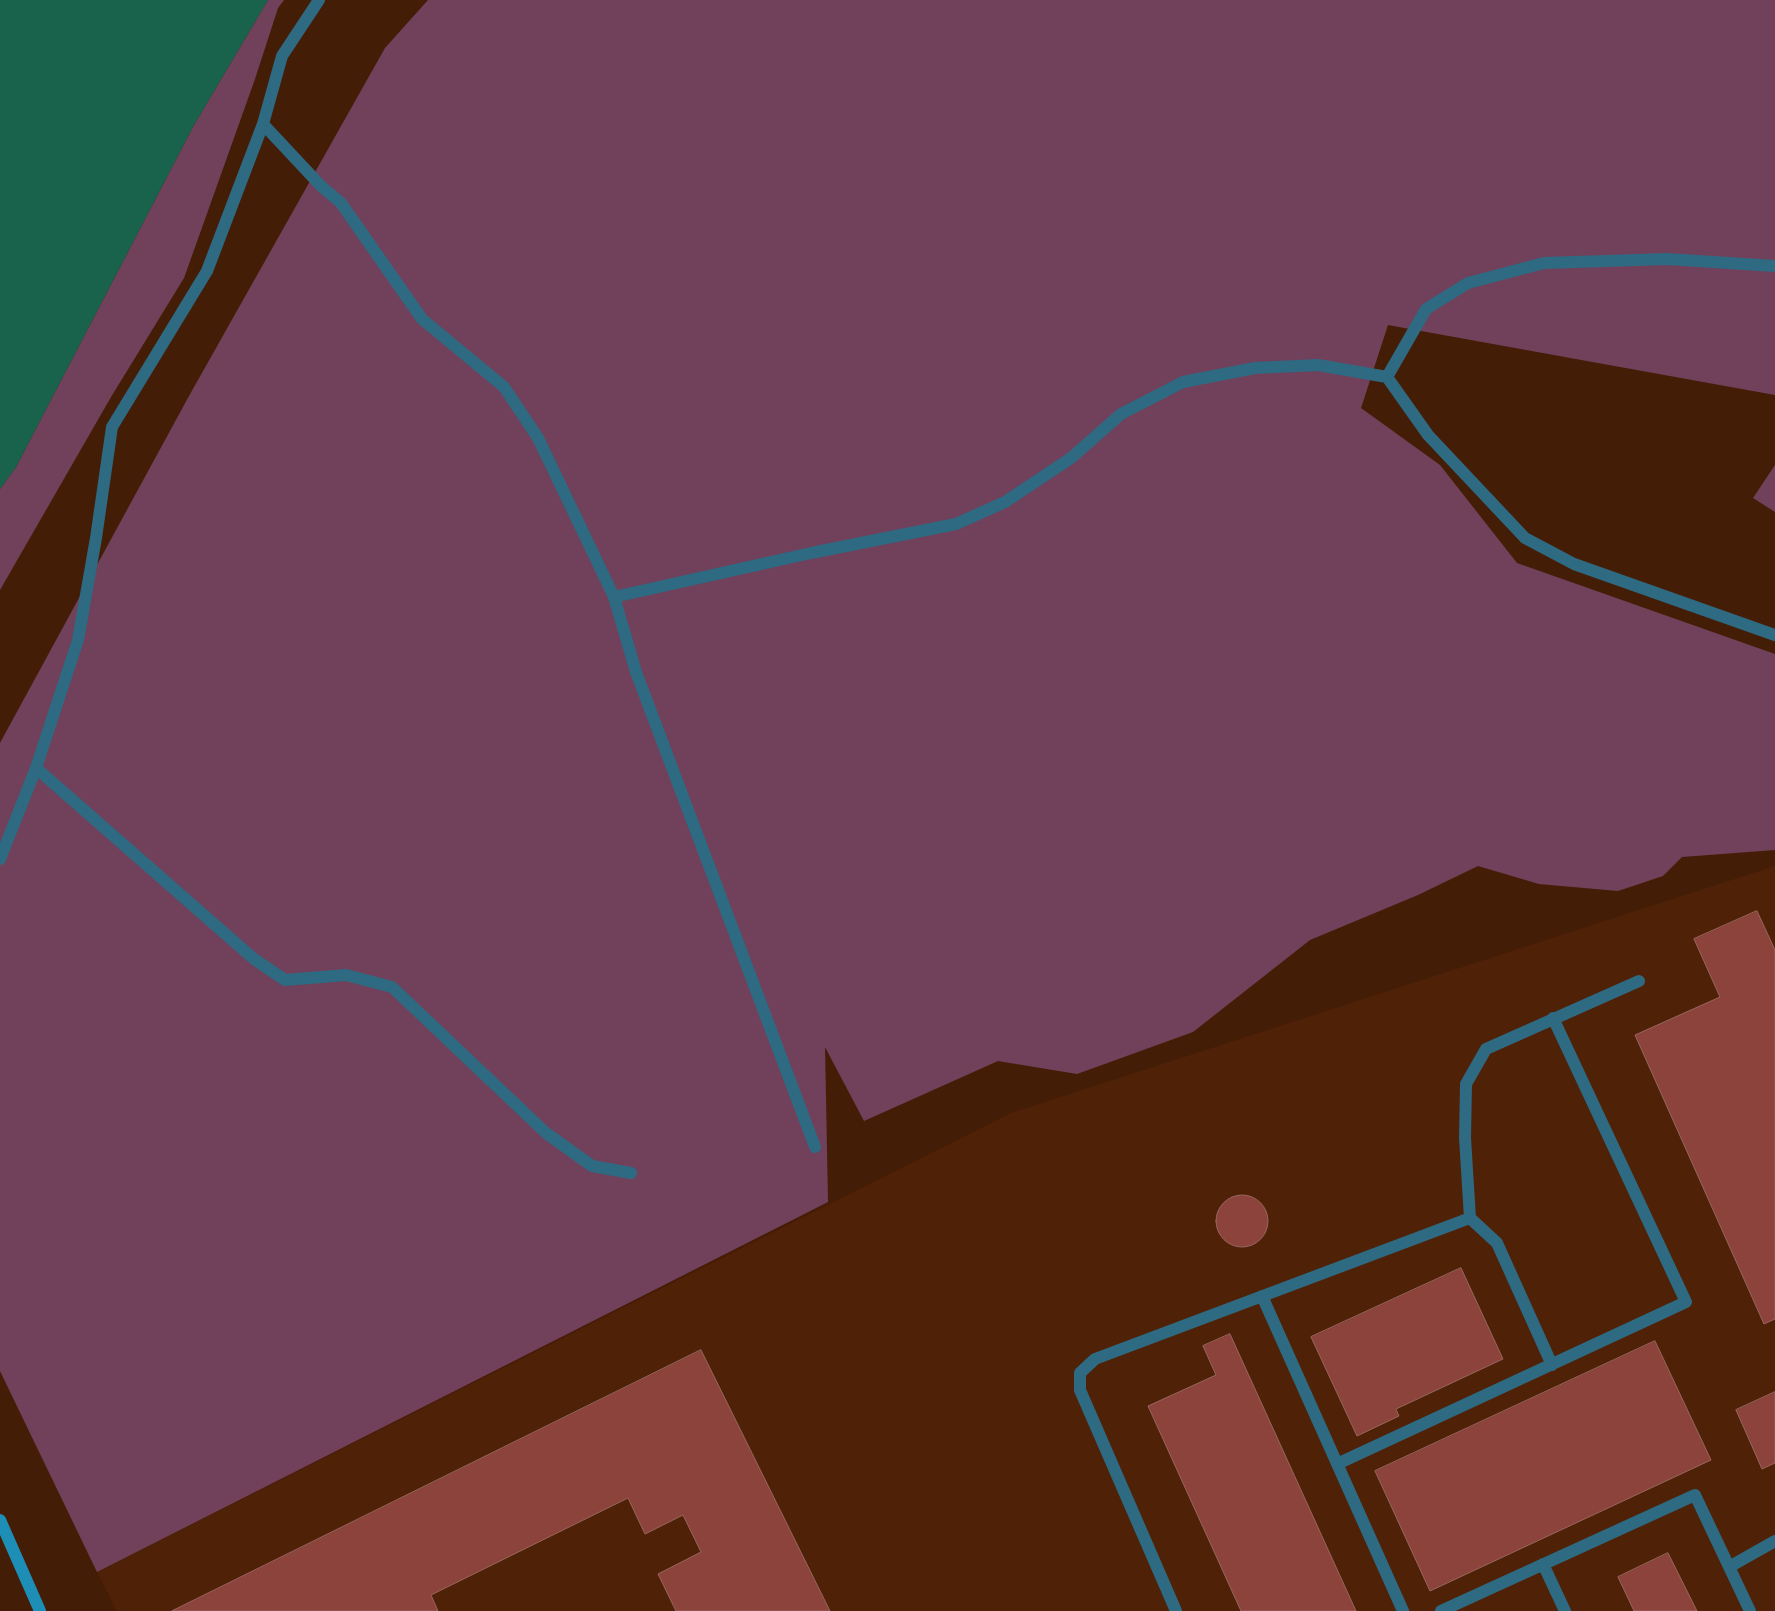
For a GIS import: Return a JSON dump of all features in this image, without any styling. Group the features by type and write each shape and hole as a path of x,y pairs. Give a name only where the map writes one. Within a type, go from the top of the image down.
{"main road":[{"path":"0,1520 40,1611"}],"lane":[{"path":"0,860 36,768 78,640 96,538 112,427 207,271 263,124 282,56 319,0"},
{"path":"263,124 321,186 341,203 422,318 504,388 538,438 614,597 636,672 815,1147"},
{"path":"1386,377 1426,309 1468,283 1544,263 1667,259 1775,266"},
{"path":"614,597 811,553 956,524 1006,502 1071,458 1121,414 1183,382 1255,368 1318,364 1386,377 1428,435 1525,538 1574,564 1775,634"},
{"path":"36,768 254,959 285,980 346,975 392,987 546,1133 592,1166 631,1172"},
{"path":"1552,1365 1497,1243 1470,1218 1465,1138 1466,1084 1486,1049 1639,981"},
{"path":"1337,1464 1686,1302 1554,1018"},
{"path":"1176,1611 1080,1390 1080,1372 1095,1359 1470,1218"},
{"path":"1262,1296 1403,1611"},
{"path":"1441,1611 1695,1496 1750,1611"},
{"path":"1729,1567 1775,1541"},
{"path":"1543,1564 1565,1611"}],"shaded area":[{"path":"0,0 268,0 194,125 16,467 0,489"},
{"path":"268,0 284,0 278,8 255,79 184,278 111,397 0,590 0,489 16,467 194,125"},
{"path":"428,0 1775,0 1775,395 1388,325 1361,408 1440,465 1517,563 1775,654 1775,850 1682,857 1663,876 1618,891 1539,884 1478,866 1418,895 1310,940 1193,1032 1077,1074 998,1061 864,1121 825,1047 828,1202 97,1572 0,1371 0,743 189,396 385,48"},
{"path":"1775,465 1775,512 1753,498"},
{"path":"1775,866 1775,1611 117,1611 97,1572 1011,1113"}],"building":[{"path":"1757,911 1775,950 1775,1319 1764,1324 1635,1035 1720,997 1694,939"},
{"path":"1237,1195 1247,1195 1261,1202 1268,1216 1268,1226 1261,1240 1247,1247 1237,1247 1227,1243 1220,1236 1216,1226 1216,1216 1220,1206 1227,1199"},
{"path":"1461,1268 1503,1359 1396,1409 1399,1416 1357,1436 1311,1337"},
{"path":"1230,1334 1356,1611 1241,1611 1148,1406 1216,1375 1203,1346"},
{"path":"1655,1341 1711,1460 1430,1591 1375,1471"},
{"path":"701,1350 830,1611 676,1611 658,1574 701,1552 683,1515 645,1534 628,1498 431,1595 438,1611 172,1611"},
{"path":"1775,1392 1775,1463 1762,1469 1736,1410"},
{"path":"1668,1553 1697,1611 1634,1611 1618,1577"}]}
